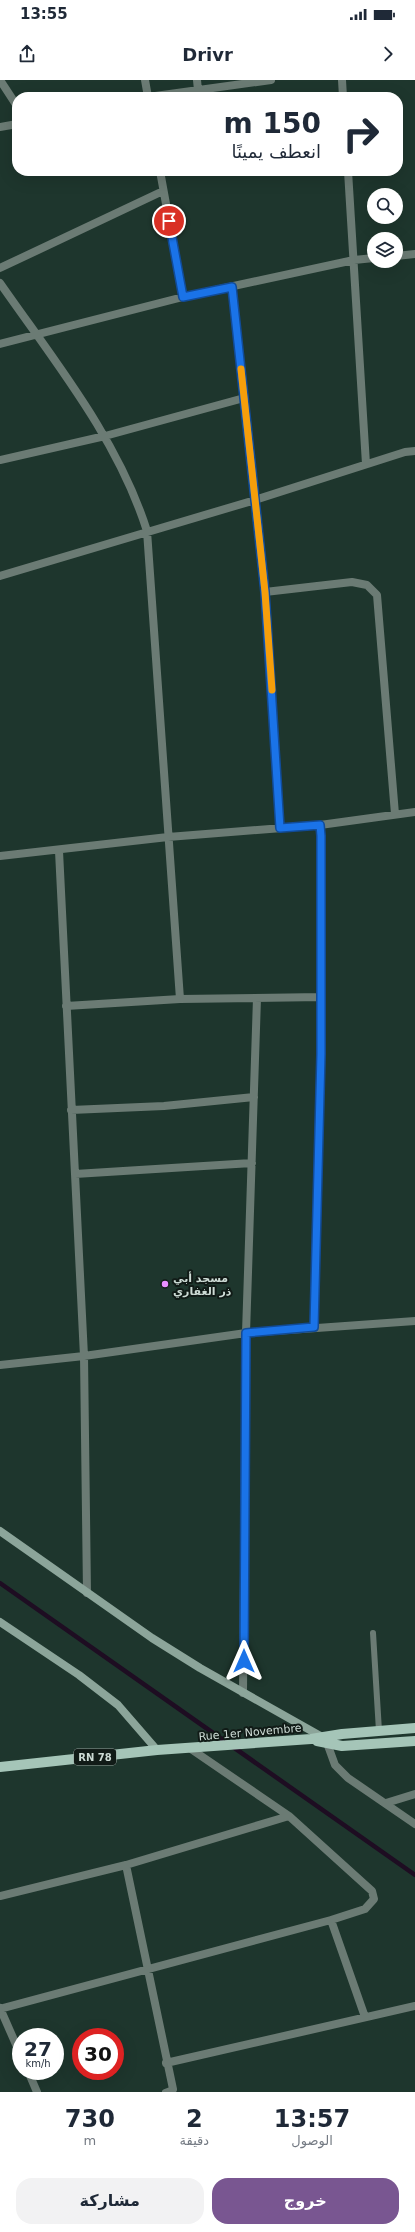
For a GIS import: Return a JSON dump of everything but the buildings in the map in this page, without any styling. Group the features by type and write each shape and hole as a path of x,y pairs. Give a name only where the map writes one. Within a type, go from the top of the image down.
{"main road":[{"name":"RN 78","path":"325,1740 379,1731 415,1728"},
{"name":"Rue 1er Novembre","path":"191,1749 296,1739 325,1740"},
{"name":"RN 78","path":"325,1740 342,1746 415,1741"},
{"name":"RN 78","path":"0,1767 157,1750 191,1749"}],"street":[{"path":"0,80 12,98"},
{"path":"145,80 147,92"},
{"path":"197,80 198,90"},
{"path":"184,92 271,80"},
{"path":"342,80 343,92"},
{"path":"0,127 12,125"},
{"path":"161,176 183,297"},
{"path":"348,176 366,464"},
{"path":"0,268 163,191"},
{"path":"403,255 415,254"},
{"path":"0,344 37,336 183,297 354,260 367,259"},
{"path":"0,283 105,436 135,494 147,531 180,999"},
{"path":"232,287 265,592 280,828"},
{"path":"0,460 105,436 244,398"},
{"path":"0,576 255,500 366,464 415,451"},
{"path":"265,592 352,582 367,585 377,595 395,814"},
{"path":"0,856 59,851 168,837 320,825 415,812"},
{"path":"314,1327 322,997 320,825"},
{"path":"59,851 84,1356 87,1593"},
{"path":"66,1006 180,999 322,997"},
{"path":"243,1693 246,1333 257,998"},
{"path":"71,1110 164,1106 254,1097"},
{"path":"75,1174 252,1163"},
{"path":"0,1365 84,1356 246,1333 415,1321"},
{"path":"0,1531 158,1642 325,1740 335,1765 343,1774 415,1824"},
{"path":"0,1622 79,1675 118,1705 157,1750"},
{"path":"12,2035 0,2008 331,1920 366,1909 374,1899 372,1891 289,1816 191,1749"},
{"path":"386,1803 415,1794"},
{"path":"0,1896 126,1865 289,1816"},
{"path":"126,1865 166,2063 169,2090"},
{"path":"331,1920 365,2017"},
{"path":"166,2063 415,2006"},
{"path":"32,2080 37,2092"}],"lane":[{"path":"373,1633 379,1731"}],"waterway":[{"path":"0,1583 415,1875"}],"slow traffic":[{"path":"241,369 265,592 272,690"}],"place":[{"name":"مسجد أبي ذر الغفاري","path":"165,1284"}],"route":[{"path":"169,221 183,297 232,287 265,592 280,828 316,824 320,825 321,836 321,1082 314,1327 246,1333 244,1661"}]}
